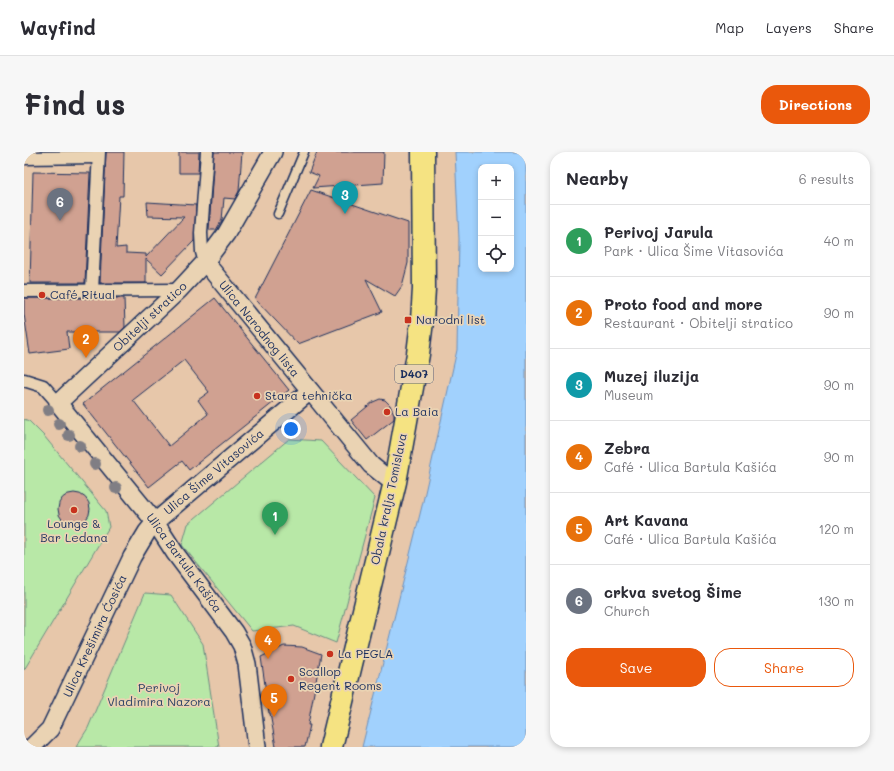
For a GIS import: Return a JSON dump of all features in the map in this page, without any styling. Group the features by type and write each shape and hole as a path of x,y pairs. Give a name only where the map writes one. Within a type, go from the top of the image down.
{"main road":[{"name":"Obala kralja Tomislava","path":"331,747 394,482 418,354 424,289 423,152"}],"street":[{"path":"205,262 202,252 201,233 207,152"},
{"name":"Obitelji stratico","path":"58,402 180,290 205,262 226,234 273,152"},
{"path":"24,158 99,154 92,291"},
{"name":"Ulica Narodnog lista","path":"205,262 371,465 394,482"},
{"path":"24,291 180,290"},
{"path":"24,380 43,386 58,402"},
{"name":"Ulica Šime Vitasovića","path":"155,522 310,391"},
{"name":"Ulica Bartula Kašića","path":"58,402 155,522 175,553 234,632 242,646 247,664 257,747"},
{"name":"Ulica Krešimira Ćosića","path":"32,747 50,729 132,557 155,522"}],"lane":[{"path":"278,214 304,152"}],"green space":[{"path":"24,419 29,421 44,436 106,511 109,527 24,670"},
{"path":"289,439 321,441 375,498 336,643 294,626 252,631 182,545 188,524"},
{"name":"Perivoj Vladimira Nazora","path":"145,593 171,595 203,644 219,747 76,747 88,728"}],"water":[{"path":"455,152 526,152 526,747 362,747 422,506 457,350 459,239"}],"building":[{"path":"106,152 124,152 123,196 119,196 116,248 126,247 126,253 146,254 146,257 184,217 148,216 147,202 196,205 194,241 162,274 146,259 146,283 100,283"},
{"path":"179,152 199,152 198,173 179,173"},
{"path":"214,152 242,152 239,191 235,199 224,198 222,220 216,230 209,230"},
{"path":"317,152 384,152 383,183 313,188 319,176 309,172"},
{"path":"33,172 90,173 85,283 30,283"},
{"path":"311,190 408,223 408,263 402,286 395,296 366,279 382,312 298,344 255,299"},
{"path":"24,298 124,298 125,327 120,332 67,332 69,349 30,354 24,314"},
{"name":"Stara tehnička","path":"215,298 289,390 189,470 182,461 149,487 83,404","holes":["184,360 209,392 198,400 208,414 169,446 133,400"]},
{"path":"380,399 385,400 390,405 394,414 394,419 367,440 351,420 373,402"},
{"name":"Lounge & Bar Ledana","path":"71,493 77,493 86,497 90,509 86,521 77,525 71,525 62,521 58,512 58,506 62,497"},
{"path":"284,646 302,647 321,654 305,747 276,747 269,713 261,657"}],"place":[{"name":"Muzej iluzija","path":"345,214"},
{"name":"crkva svetog Šime","path":"60,221"},
{"name":"Café Ritual","path":"42,295"},
{"name":"Narodni list","path":"408,320"},
{"name":"Proto food and more","path":"86,358"},
{"name":"Stara tehnička","path":"257,396"},
{"name":"La Baia","path":"387,412"},
{"name":"Lounge & Bar Ledana","path":"74,510"},
{"name":"Perivoj Jarula","path":"275,535"},
{"name":"La PEGLA","path":"330,654"},
{"name":"Zebra","path":"268,659"},
{"name":"Scallop Regent Rooms","path":"291,679"},
{"name":"Art Kavana","path":"274,717"}]}
